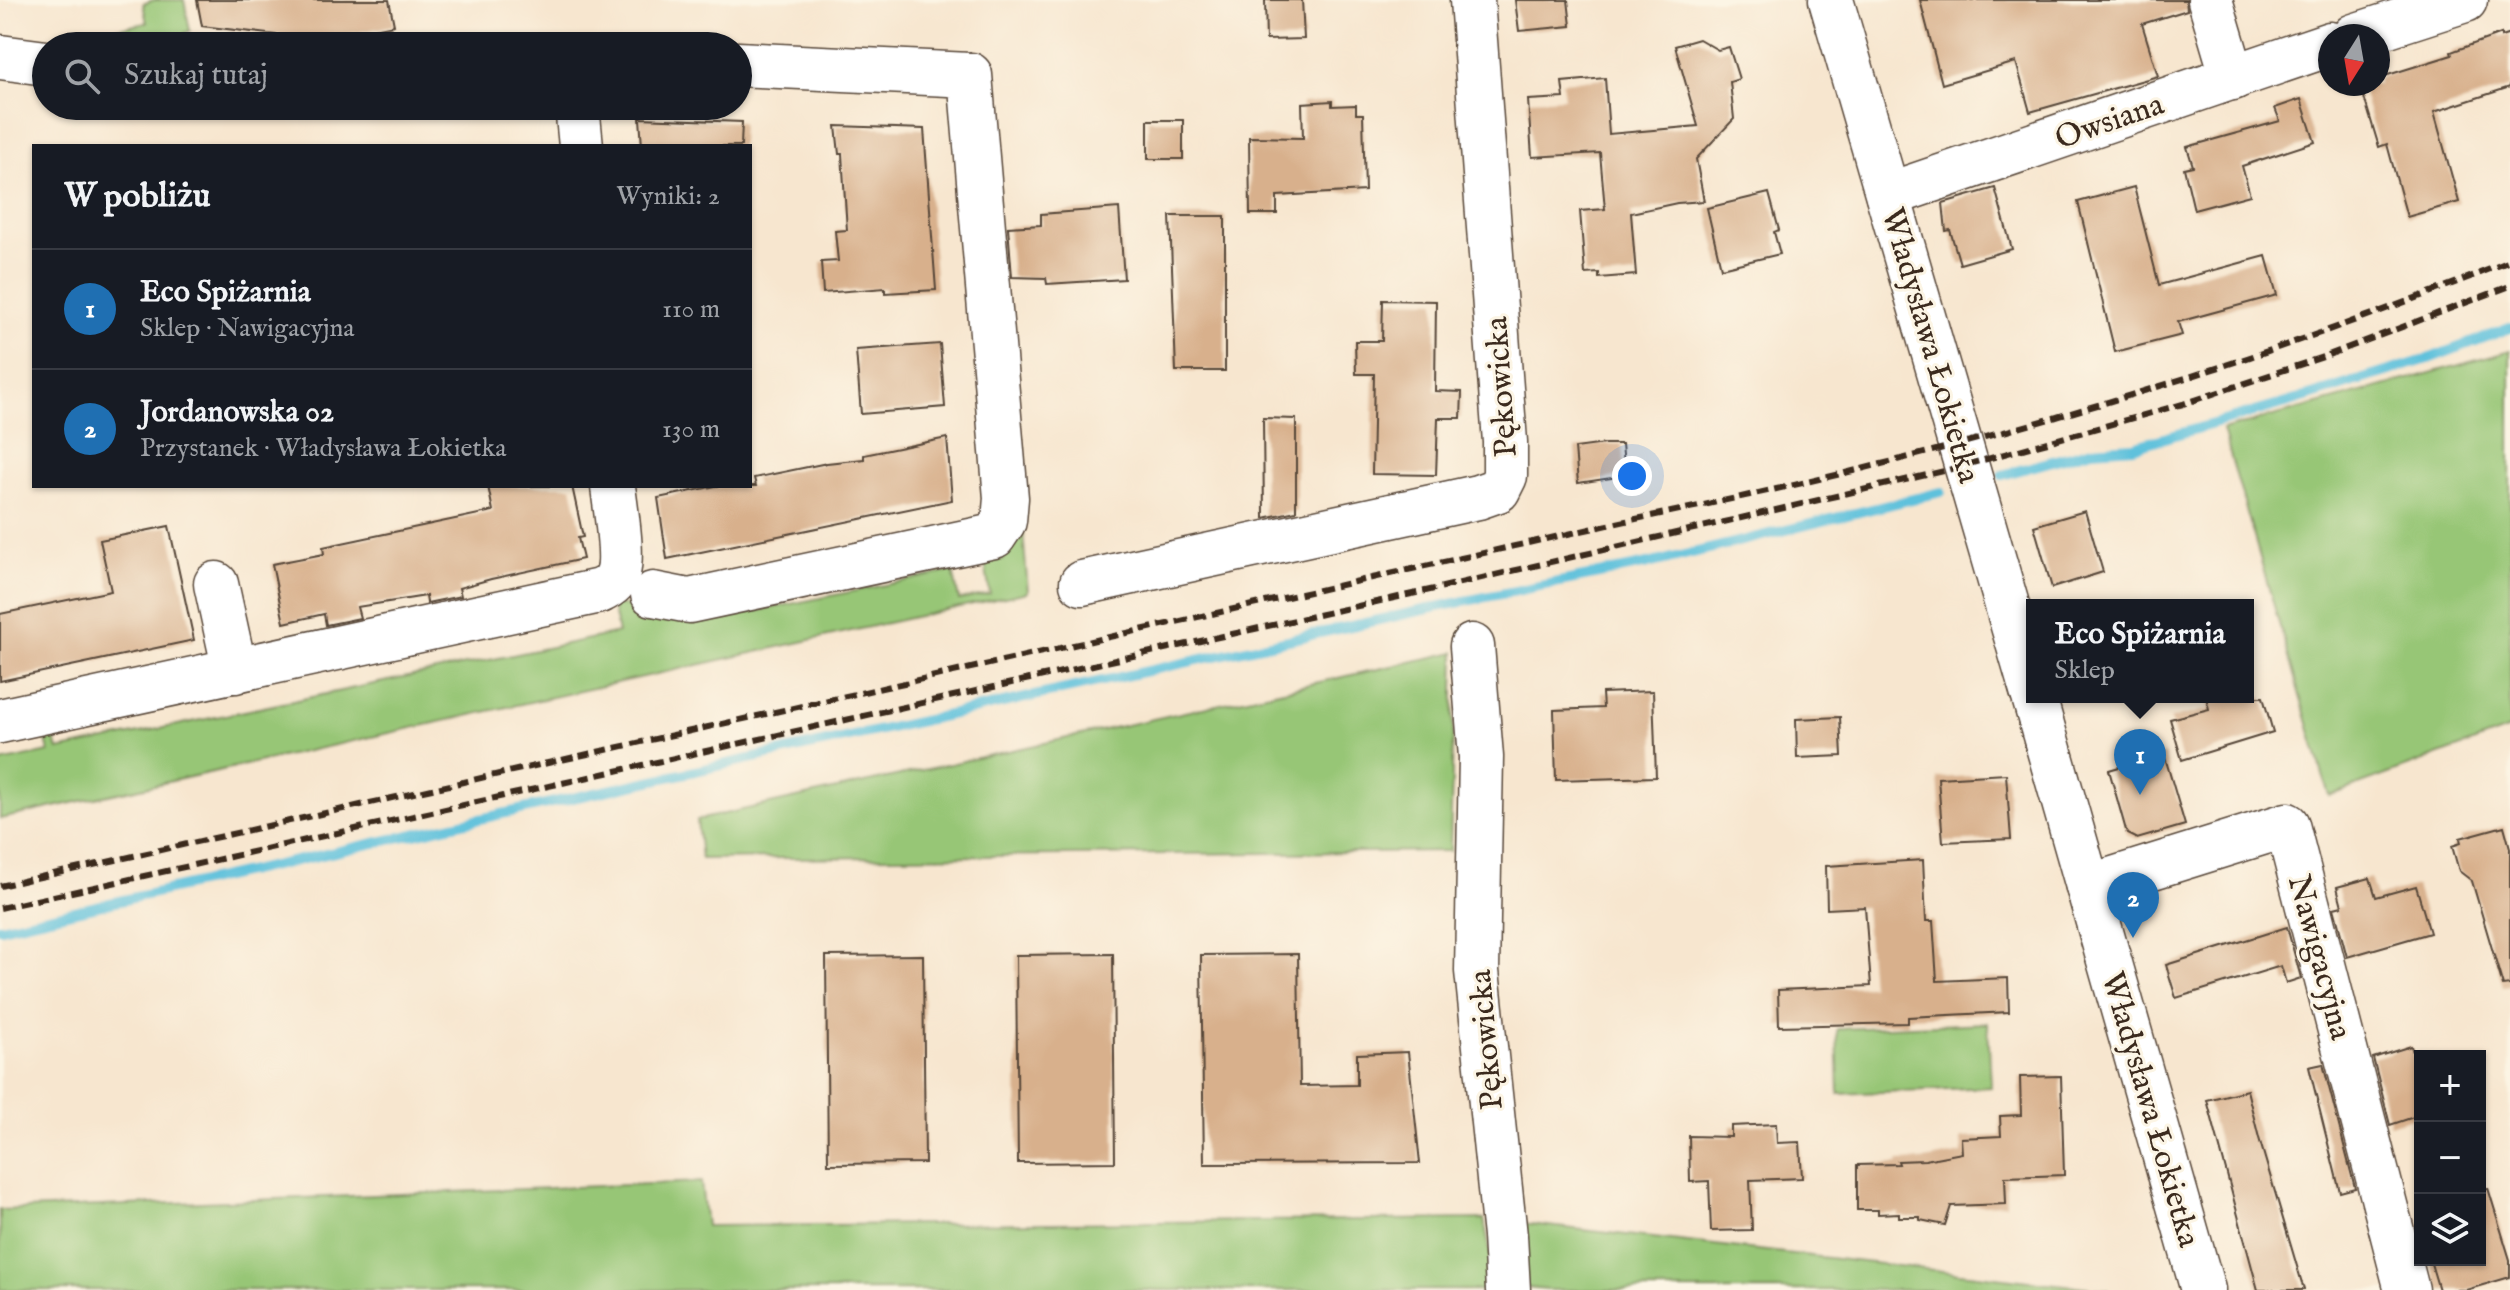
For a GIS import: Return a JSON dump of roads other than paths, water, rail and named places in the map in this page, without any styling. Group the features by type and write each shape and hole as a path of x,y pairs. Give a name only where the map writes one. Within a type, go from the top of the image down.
{"street":[{"name":"Pękowicka","path":"1082,583 1478,497 1498,490 1505,476 1505,442 1472,0"},
{"name":"Władysława Łokietka","path":"1831,0 2026,670"},
{"path":"2210,0 2233,78"},
{"path":"2377,24 2405,9 2465,0"},
{"name":"Owsiana","path":"1888,195 2318,48"},
{"path":"0,57 32,61"},
{"path":"653,594 689,601 705,598 994,536 1004,521 1006,498 970,75 752,65"},
{"path":"578,120 581,144"},
{"path":"0,721 590,595 608,587 618,573 620,561 613,488"},
{"path":"216,584 235,671"},
{"name":"Pękowicka","path":"1472,646 1481,757 1477,971 1508,1290"},
{"name":"Władysława Łokietka","path":"2036,703 2203,1290"},
{"name":"Nawigacyjna","path":"2088,887 2287,825 2407,1290"}],"waterway":[{"path":"2002,475 2092,450 2133,447 2286,403 2428,359 2510,328"},
{"path":"0,928 568,799 1451,604 1648,564 1941,492"}],"railway":[{"path":"0,886 1851,471 1963,443 2184,378 2294,342 2510,261"},
{"path":"0,908 1430,590 1944,471 2183,404 2323,357 2510,286"}],"place":[{"name":"Eco Spiżarnia","path":"2140,795"},
{"name":"Jordanowska 02","path":"2133,938"}]}
